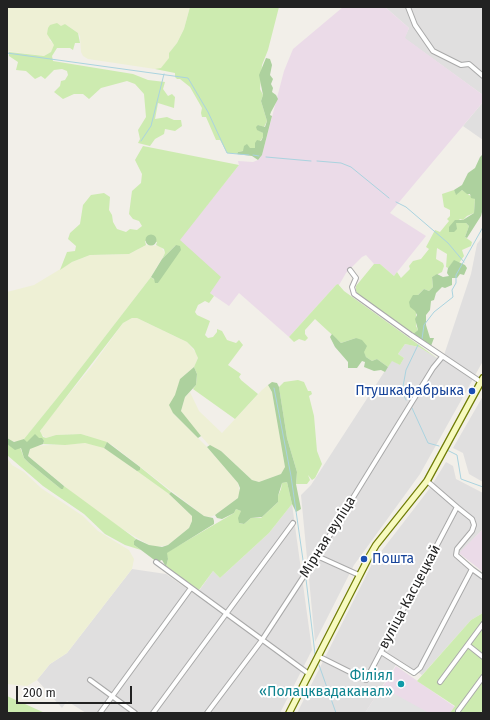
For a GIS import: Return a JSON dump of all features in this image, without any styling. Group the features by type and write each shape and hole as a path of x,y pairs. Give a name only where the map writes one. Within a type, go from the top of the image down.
{"street":[{"path":"408,7 415,25 433,51 461,65 469,64 483,76"},
{"path":"289,713 359,575 376,545 427,481 482,380 442,357 354,294 352,287 356,278 350,270"},
{"name":"Мірная вуліца","path":"207,713 262,640 317,556 433,368 442,357"},
{"path":"427,481 472,519 474,525 472,531 457,549 456,555 483,577"},
{"name":"вуліца Касцецкай","path":"318,656 366,680 457,507"},
{"path":"153,713 293,523"},
{"path":"317,556 359,575"},
{"path":"156,562 309,674"},
{"path":"381,652 414,673 418,672 472,569"},
{"path":"100,713 191,588"},
{"path":"440,682 483,624"},
{"path":"468,645 483,657"},
{"path":"458,713 483,677"},
{"path":"90,680 135,713"}],"shaded area":[{"path":"343,7 385,7 409,28 405,38 483,95 483,102 390,213 426,236 394,276 380,264 374,264 366,255 362,257 346,273 339,285 336,285 289,337 239,293 229,306 210,293 179,240 239,165 238,161 253,162 258,160 262,155 284,71 293,49"},
{"path":"385,7 483,7 483,95 404,38 409,28"},
{"path":"483,102 483,140 463,126"},
{"path":"483,236 483,361 420,474 354,565 315,642 301,495 311,485 392,360 400,365 404,358 398,354 405,344 419,347 442,361 471,274 477,244"},
{"path":"483,396 483,482 469,474 463,453 453,448"},
{"path":"446,462 453,466 456,479 483,493 483,529 455,558 483,580 483,613 471,620 422,675 399,660 365,713 297,713 373,562 430,488"},
{"path":"292,504 312,650 280,713 86,713 67,701 62,708 37,680 50,664 67,653 132,569 166,574 196,595 213,571 220,578 269,533"},
{"path":"483,529 483,572 459,553"},
{"path":"396,666 455,707 450,713 365,713"},
{"path":"382,687 429,713 365,713"}],"green space":[{"path":"7,7 190,7 184,29 177,43 169,53 170,58 161,69 155,69 88,59 83,56 81,52 80,36 65,24 49,40 55,45 51,52 44,56 7,51"},
{"path":"190,7 279,7 268,50 262,65 260,89 263,95 261,101 267,121 264,127 258,125 258,130 263,133 263,137 255,148 238,152 237,154 227,153 220,140 216,140 206,117 202,117 202,108 190,87 180,79 177,79 175,77 175,73 155,69 161,68 169,58 169,53 177,43 184,29"},
{"path":"57,23 61,26 65,24 78,33 80,43 75,43 73,50 70,48 57,48 52,56 53,61 133,74 148,80 165,82 163,89 168,96 172,94 175,97 174,108 158,103 155,119 167,117 174,120 181,120 182,126 175,131 165,129 164,134 155,139 150,146 138,143 140,139 138,130 146,117 144,94 135,84 127,81 101,88 89,99 83,94 74,94 63,99 54,92 60,86 61,81 65,80 68,75 67,71 62,69 54,70 45,79 41,76 35,79 26,71 16,70 18,62 9,56 9,52 44,56 51,52 54,45 47,34 48,28 50,25"},
{"path":"266,58 270,59 272,65 270,75 273,79 271,84 273,88 272,92 278,99 270,115 272,116 262,155 258,160 252,156 237,154 238,152 243,151 244,146 247,144 250,148 255,148 255,143 257,140 261,141 263,137 263,133 257,130 256,127 258,125 265,127 267,121 261,101 263,95 259,75"},
{"path":"143,146 239,165 180,240 221,277 210,293 214,296 209,303 205,301 198,305 195,312 197,315 210,321 205,335 208,338 213,337 217,332 217,329 222,331 227,340 236,343 239,340 243,345 228,365 241,374 239,377 241,380 258,394 235,419 193,389 196,385 197,374 194,367 198,358 194,349 187,342 137,318 132,318 123,323 40,431 43,437 46,438 56,435 81,434 107,442 104,448 85,443 65,445 43,444 44,441 27,443 24,439 151,277 158,283 176,245 162,259 165,253 164,249 156,245 157,242 145,241 146,245 129,254 90,255 72,262 60,270 67,252 75,251 76,246 68,239 70,233 80,224 83,205 91,195 104,193 110,197 109,210 117,229 126,232 130,229 137,230 142,226 139,221 133,219 129,214 132,191 141,183 142,174 135,160"},
{"path":"483,154 483,208 481,216 467,238 465,237 469,226 466,223 456,223 457,229 454,232 449,232 449,227 455,220 463,220 474,213 475,199 471,198 470,194 467,194 462,190 456,195 454,190 462,185 468,173 475,168"},
{"path":"454,190 456,194 462,190 475,199 474,213 467,216 463,220 460,219 456,223 466,223 469,226 465,237 472,242 471,246 462,250 464,256 459,263 454,261 448,268 446,267 447,254 437,248 436,259 443,263 444,266 442,272 432,277 433,287 429,291 424,289 418,295 416,326 418,330 413,334 360,297 356,291 356,286 374,264 380,264 394,276 397,272 401,278 410,269 409,266 413,261 421,259 429,249 426,247 435,230 440,232 449,221 447,219 450,216 450,210 444,207 442,194"},
{"path":"151,234 155,236 157,240 155,244 151,246 147,244 145,240 147,236"},
{"path":"146,245 160,246 165,253 151,277 24,439 19,442 10,441 7,438 7,292 34,285 72,262 90,255 129,254"},
{"path":"176,245 180,246 181,250 158,283 155,283 154,279 151,277 162,259"},
{"path":"454,260 465,265 467,268 464,275 460,274 457,278 452,278 452,285 445,288 442,287 436,293 434,300 431,301 430,310 426,315 426,325 430,338 434,338 431,346 413,334 418,330 415,319 417,315 410,307 409,302 413,295 418,295 424,289 429,291 433,287 432,277 437,274 443,277 449,276 447,273 448,268"},
{"path":"338,284 344,291 437,358 419,347 405,344 398,354 404,358 400,365 392,361 388,367 377,359 372,361 366,357 356,338 341,343 315,319 305,330 305,334 308,338 305,341 299,339 294,342 289,337"},
{"path":"132,318 137,318 187,342 197,354 198,358 194,367 180,379 173,413 207,447 238,483 240,493 238,498 215,515 210,517 204,516 112,445 81,434 56,435 46,438 40,433 42,427 92,366 123,323"},
{"path":"332,334 341,343 356,338 362,340 367,346 364,352 366,357 372,361 377,359 388,367 385,372 381,370 374,371 364,367 365,362 362,361 357,368 348,368 348,362 335,347 330,337"},
{"path":"194,367 197,374 196,385 185,397 181,411 201,436 198,438 173,413 169,405 175,395 180,379"},
{"path":"298,380 304,382 308,391 311,391 312,394 309,396 314,416 317,451 322,464 315,478 312,480 308,475 310,480 307,484 296,484 297,472 287,438 279,387 284,382"},
{"path":"272,382 277,383 279,387 287,438 297,472 296,484 301,509 296,512 292,504 287,482 282,483 278,496 278,502 262,517 251,518 244,524 239,523 238,518 241,511 236,509 234,513 222,519 217,518 215,515 238,498 240,488 238,483 207,447 210,445 221,451 252,480 259,482 281,474 285,467 272,392 268,385"},
{"path":"268,385 272,392 285,467 281,474 259,482 252,480 221,451 209,445 190,424 181,411 185,397 190,392 199,411 222,433"},
{"path":"35,434 44,441 43,444 30,449 28,456 64,486 63,489 61,489 29,463 24,458 21,448 15,450 7,444 7,438 14,442 24,439 27,442"},
{"path":"107,442 140,467 140,470 137,471 104,448"},
{"path":"85,443 99,445 108,450 169,494 192,516 192,521 189,528 168,545 157,547 149,545 119,527 80,499 28,456 30,449 34,446"},
{"path":"7,444 13,447 20,447 24,458 29,463 61,489 64,486 136,539 134,541 134,545 141,550 125,545 105,534 84,514 43,486 7,455"},
{"path":"7,458 12,465 24,472 41,488 83,516 98,531 129,550 134,559 132,569 67,653 50,664 37,680 27,686 7,684"},
{"path":"140,467 171,492 169,494 137,471"},
{"path":"287,482 292,504 269,533 220,578 213,571 199,590 166,567 168,559 166,553 234,513 236,509 241,511 239,523 244,524 251,518 261,518 278,502 278,496 282,483"},
{"path":"171,492 204,516 213,518 214,524 167,553 168,559 166,567 162,560 157,562 134,545 134,541 136,539 149,545 162,547 168,545 189,528 192,521 192,516 169,494"},
{"path":"483,613 483,713 450,713 455,706 417,681 471,620"},
{"path":"7,696 45,713 7,713"}],"waterway":[{"path":"7,53 188,78 208,112 227,153 249,155"},
{"path":"141,141 151,126 164,74"},
{"path":"253,155 259,156"},
{"path":"266,157 311,161"},
{"path":"317,161 341,163 351,167 389,198"},
{"path":"396,202 406,207 448,243 464,262"},
{"path":"422,339 424,325 434,312 453,297 452,290 456,283 456,275 483,227"},
{"path":"406,400 402,392 406,370 418,345"},
{"path":"274,388 291,476 304,567"},
{"path":"412,408 428,443 439,446"},
{"path":"447,450 457,455 461,479 483,487"},
{"path":"306,579 315,654"},
{"path":"319,665 336,713"}],"place":[{"name":"Птушкафабрыка","path":"472,391"},
{"name":"Пошта","path":"364,559"},
{"name":"Філіял «Полацквадаканал»","path":"401,684"}]}
